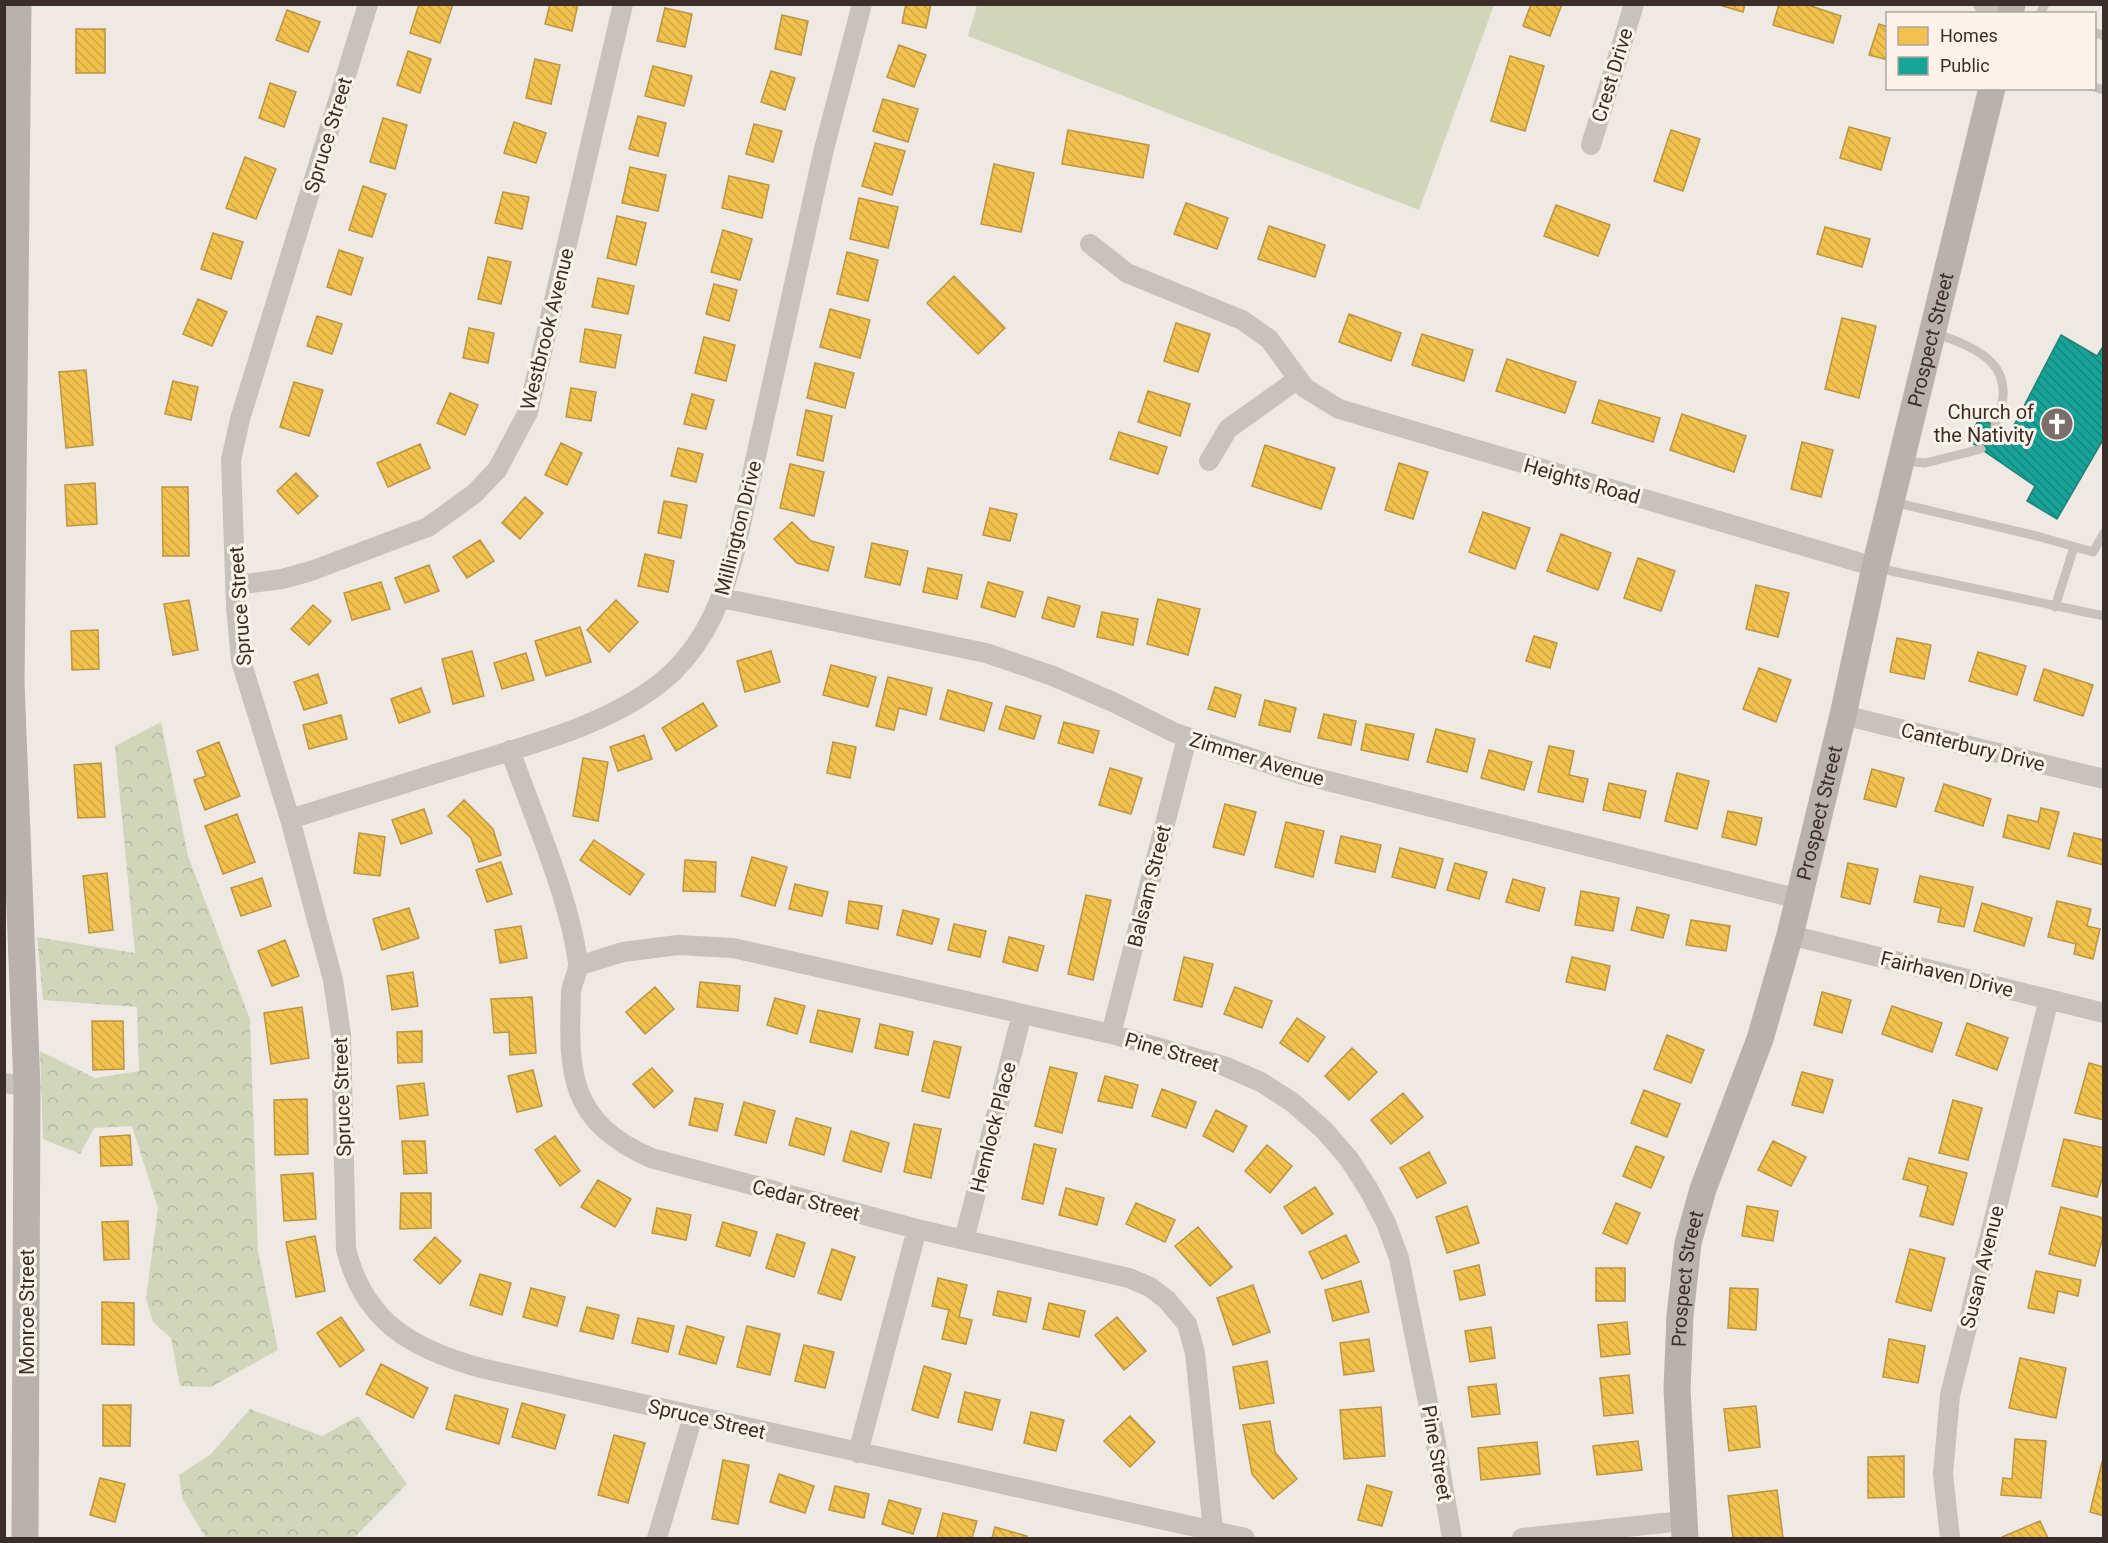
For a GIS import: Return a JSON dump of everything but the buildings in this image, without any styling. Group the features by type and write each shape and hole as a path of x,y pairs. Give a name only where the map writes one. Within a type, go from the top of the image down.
{"main road":[{"name":"Monroe Street","path":"18,4 11,88 8,683 26,1539"},
{"name":"Prospect Street","path":"1684,1530 1677,1389 1680,1316 1688,1243 1703,1189 1760,1039 1790,935 1843,716 1875,567 1992,90"}],"street":[{"name":"Spruce Street","path":"369,4 240,419 231,460 236,606 241,661 290,819 333,980 341,1035 346,1249 352,1273 363,1296 378,1315 398,1331 416,1344 443,1357 693,1416 1214,1530 1245,1539"},
{"name":"Westbrook Avenue","path":"237,585 282,579 311,571 428,527 474,494 497,470 528,412 623,4"},
{"name":"Millington Drive","path":"290,819 510,750 614,712 673,672 694,648 722,598 735,551 824,149 862,4"},
{"name":"Crest Drive","path":"1591,145 1634,4"},
{"path":"1983,4 2004,12"},
{"name":"Heights Road","path":"1090,244 1127,273 1242,320 1269,339 1305,388 1338,409 1875,567"},
{"path":"1209,461 1228,429 1298,379"},
{"name":"Zimmer Avenue","path":"722,598 986,653 1063,681 1187,738 1300,774 1799,899"},
{"name":"Canterbury Drive","path":"1843,716 2103,779"},
{"name":"Balsam Street","path":"1111,1034 1187,738"},
{"name":"Cedar Street","path":"510,750 564,904 578,966 571,986 569,1051 572,1074 581,1098 595,1119 612,1137 651,1158 917,1229 1129,1278 1150,1287 1167,1300 1187,1324 1196,1353 1214,1530"},
{"name":"Fairhaven Drive","path":"1790,935 2103,1012"},
{"name":"Pine Street","path":"578,966 622,952 678,945 733,948 1111,1034 1224,1066 1261,1082 1292,1102 1324,1130 1349,1159 1382,1215 1399,1258 1434,1432 1452,1539"},
{"name":"Susan Avenue","path":"1950,1539 1943,1474 1950,1395 2049,999"},
{"name":"Hemlock Place","path":"964,1240 1022,1014"},
{"path":"858,1453 917,1229"},
{"path":"657,1539 693,1416"},
{"path":"1522,1539 1684,1530"}],"lane":[{"path":"1932,332 1965,343 1985,354 1994,363 2004,390 1995,425"},
{"path":"1901,460 1925,463 1981,449"},
{"path":"1891,501 2093,552 2103,533"},
{"path":"2055,607 2074,547"},
{"path":"1875,567 2103,616"}],"green space":[{"path":"977,4 1494,5 1419,210 968,36"},
{"path":"161,722 188,856 250,1019 258,1251 278,1350 211,1387 180,1386 171,1338 153,1322 146,1299 158,1208 132,1126 94,1128 80,1154 43,1139 40,1051 95,1078 139,1071 137,1007 43,1000 37,937 135,953 115,746"},
{"path":"250,1409 322,1436 358,1416 407,1484 354,1538 206,1538 182,1498 179,1475 211,1454"}],"place":[{"name":"Church of the Nativity","path":"2057,424"}]}
